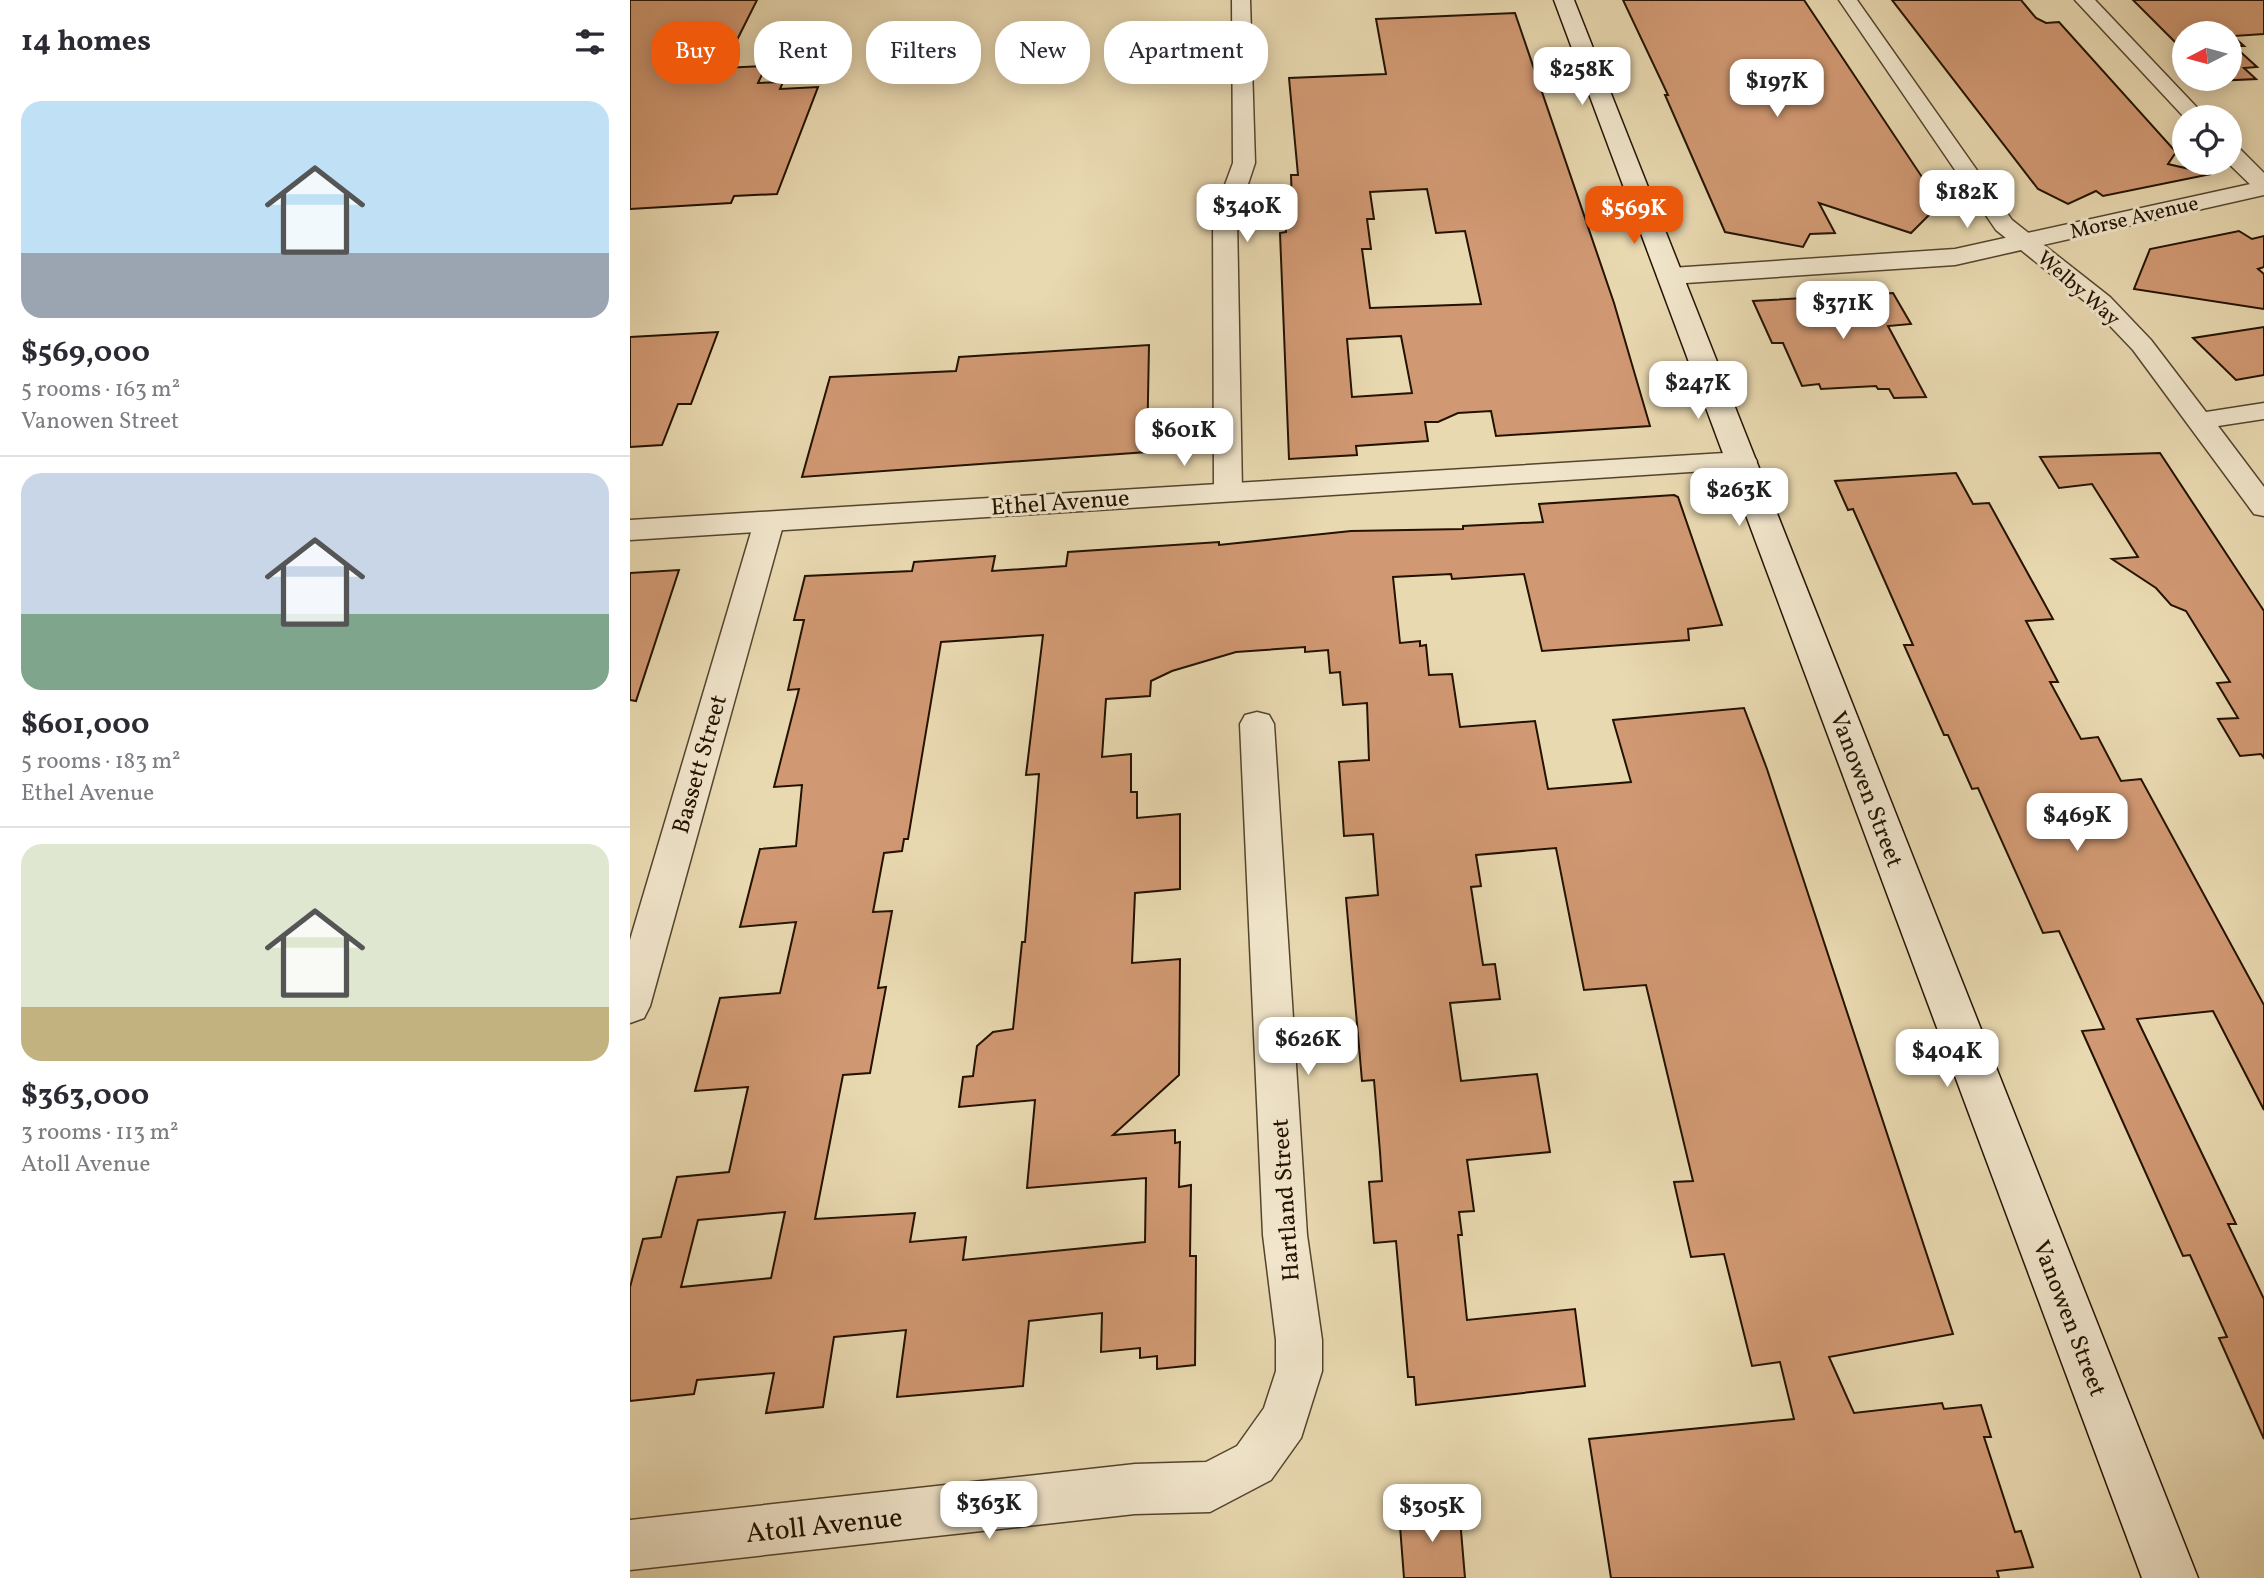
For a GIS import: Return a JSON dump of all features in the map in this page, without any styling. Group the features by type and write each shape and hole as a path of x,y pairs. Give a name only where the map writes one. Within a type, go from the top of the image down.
{"main road":[{"name":"Vanowen Street","path":"1564,0 2170,1578"},
{"name":"Morse Avenue","path":"1671,276 1868,265 1955,257 2264,186"},
{"name":"Ethel Avenue","path":"630,530 1741,461"}],"street":[{"path":"1228,491 1225,217 1244,163 1241,0"},
{"name":"Welby Way","path":"1848,0 2004,225 2118,319 2142,345 2264,507"},
{"path":"2084,0 2185,105"},
{"path":"2242,164 2264,186"},
{"path":"2200,421 2264,411"},
{"name":"Bassett Street","path":"630,1006 769,522"},
{"name":"Hartland Street","path":"1257,724 1285,1235 1299,1340 1299,1371 1284,1421"},
{"name":"Atoll Avenue","path":"630,1545 1135,1489 1210,1487 1254,1463 1284,1421"}],"building":[{"path":"630,0 757,0 740,34 740,21 651,21 651,84 740,84 740,67 754,67 754,84 782,84 780,89 818,87 777,194 734,196 731,203 630,209"},
{"path":"1623,0 1804,0 1940,204 1911,233 1819,203 1835,233 1810,234 1803,247 1725,232 1665,95 1668,95"},
{"path":"1892,0 2021,0 2036,18 2046,23 2059,22 2172,148 2172,158 2168,164 2172,165 2172,175 2206,175 2103,196 2096,191 2068,204 2038,189"},
{"path":"2133,0 2264,0 2264,34 2242,35 2242,21 2172,21 2172,39"},
{"path":"1515,13 1614,303 1650,426 1496,436 1491,411 1458,413 1438,422 1425,422 1428,441 1356,446 1357,455 1289,459 1280,233 1286,232 1284,203 1292,202 1291,175 1298,175 1289,78 1386,74 1376,19","holes":["1427,189 1436,233 1465,231 1481,304 1370,308 1362,249 1371,249 1367,219 1374,219 1370,192","1401,336 1412,393 1352,397 1347,339"]},
{"path":"2242,53 2257,67 2244,68 2256,79 2242,80"},
{"path":"2239,231 2252,239 2264,236 2264,267 2258,269 2264,274 2264,309 2134,289 2150,249"},
{"path":"1893,293 1911,324 1888,326 1926,397 1894,398 1889,389 1878,389 1876,386 1821,389 1819,384 1802,386 1783,343 1772,343 1753,301"},
{"path":"2264,327 2264,375 2236,380 2193,338"},
{"path":"718,332 691,404 678,404 662,445 630,447 630,337"},
{"path":"1149,345 1147,452 802,477 830,377 956,371 959,357"},
{"path":"2160,453 2264,611 2264,758 2261,754 2240,756 2218,719 2238,718 2217,683 2230,682 2186,611 2171,605 2156,588 2112,559 2138,557 2092,484 2059,488 2040,457"},
{"path":"1956,473 1973,504 1989,503 2053,619 2026,621 2058,682 2050,682 2081,739 2098,737 2121,781 2141,779 2264,1005 2264,1110 2213,1011 2137,1019 2236,1224 2228,1224 2264,1299 2264,1439 2219,1338 2227,1337 2190,1255 2183,1256 2082,1031 2104,1029 2059,931 2043,933 1978,788 1972,789 1948,735 1944,735 1904,645 1913,645 1853,509 1848,510 1835,481"},
{"path":"1674,495 1678,497 1722,625 1688,629 1689,640 1542,651 1524,574 1452,579 1451,574 1393,577 1400,643 1420,641 1420,646 1426,645 1429,675 1452,674 1460,727 1535,721 1548,789 1631,782 1613,720 1744,708 1767,769 1953,1334 1829,1357 1854,1413 1942,1403 1944,1409 1981,1405 1991,1437 1984,1437 2015,1532 2021,1531 2033,1567 1997,1571 1999,1578 1611,1578 1589,1439 1794,1419 1780,1362 1752,1366 1724,1254 1691,1257 1674,1182 1693,1181 1646,985 1584,990 1556,848 1476,855 1481,886 1471,887 1483,965 1495,964 1500,999 1450,1003 1461,1081 1537,1074 1550,1152 1467,1160 1474,1211 1459,1212 1462,1235 1458,1235 1467,1320 1575,1309 1585,1386 1416,1405 1414,1377 1408,1377 1396,1241 1374,1243 1369,1182 1382,1181 1380,1152 1374,1080 1362,1081 1346,898 1378,895 1373,834 1344,836 1339,762 1369,760 1367,703 1343,705 1340,672 1330,673 1328,650 1305,652 1305,647 1236,652 1172,671 1151,681 1150,696 1106,699 1102,757 1131,754 1131,792 1137,792 1137,818 1180,814 1180,889 1135,893 1132,963 1180,959 1179,1075 1113,1135 1175,1130 1175,1143 1180,1142 1179,1187 1191,1185 1190,1256 1196,1256 1195,1365 1157,1369 1157,1356 1140,1358 1140,1348 1101,1352 1102,1313 1029,1321 1023,1386 897,1397 906,1330 834,1337 823,1407 766,1413 774,1373 697,1380 694,1394 630,1401 630,1287 643,1239 661,1237 677,1177 729,1172 748,1087 695,1091 720,998 780,993 796,922 740,927 760,849 796,846 802,785 774,787 799,689 788,690 804,620 794,620 805,576 912,571 914,562 995,556 992,571 1066,566 1068,552 1219,542 1219,545 1351,531 1463,529 1463,526 1543,522 1539,504","holes":["1043,635 1026,775 1039,774 1025,942 1022,942 1013,1029 993,1032 977,1046 973,1076 963,1077 959,1107 1035,1100 1027,1188 1146,1178 1145,1242 963,1260 966,1237 910,1242 915,1213 815,1219 843,1075 870,1073 886,987 878,988 892,911 873,912 884,853 902,851 904,839 908,839 941,642","785,1212 771,1278 681,1287 698,1220"]},
{"path":"679,570 636,701 630,700 630,573"},
{"path":"1459,1507 1465,1578 1404,1578 1399,1513"}]}
